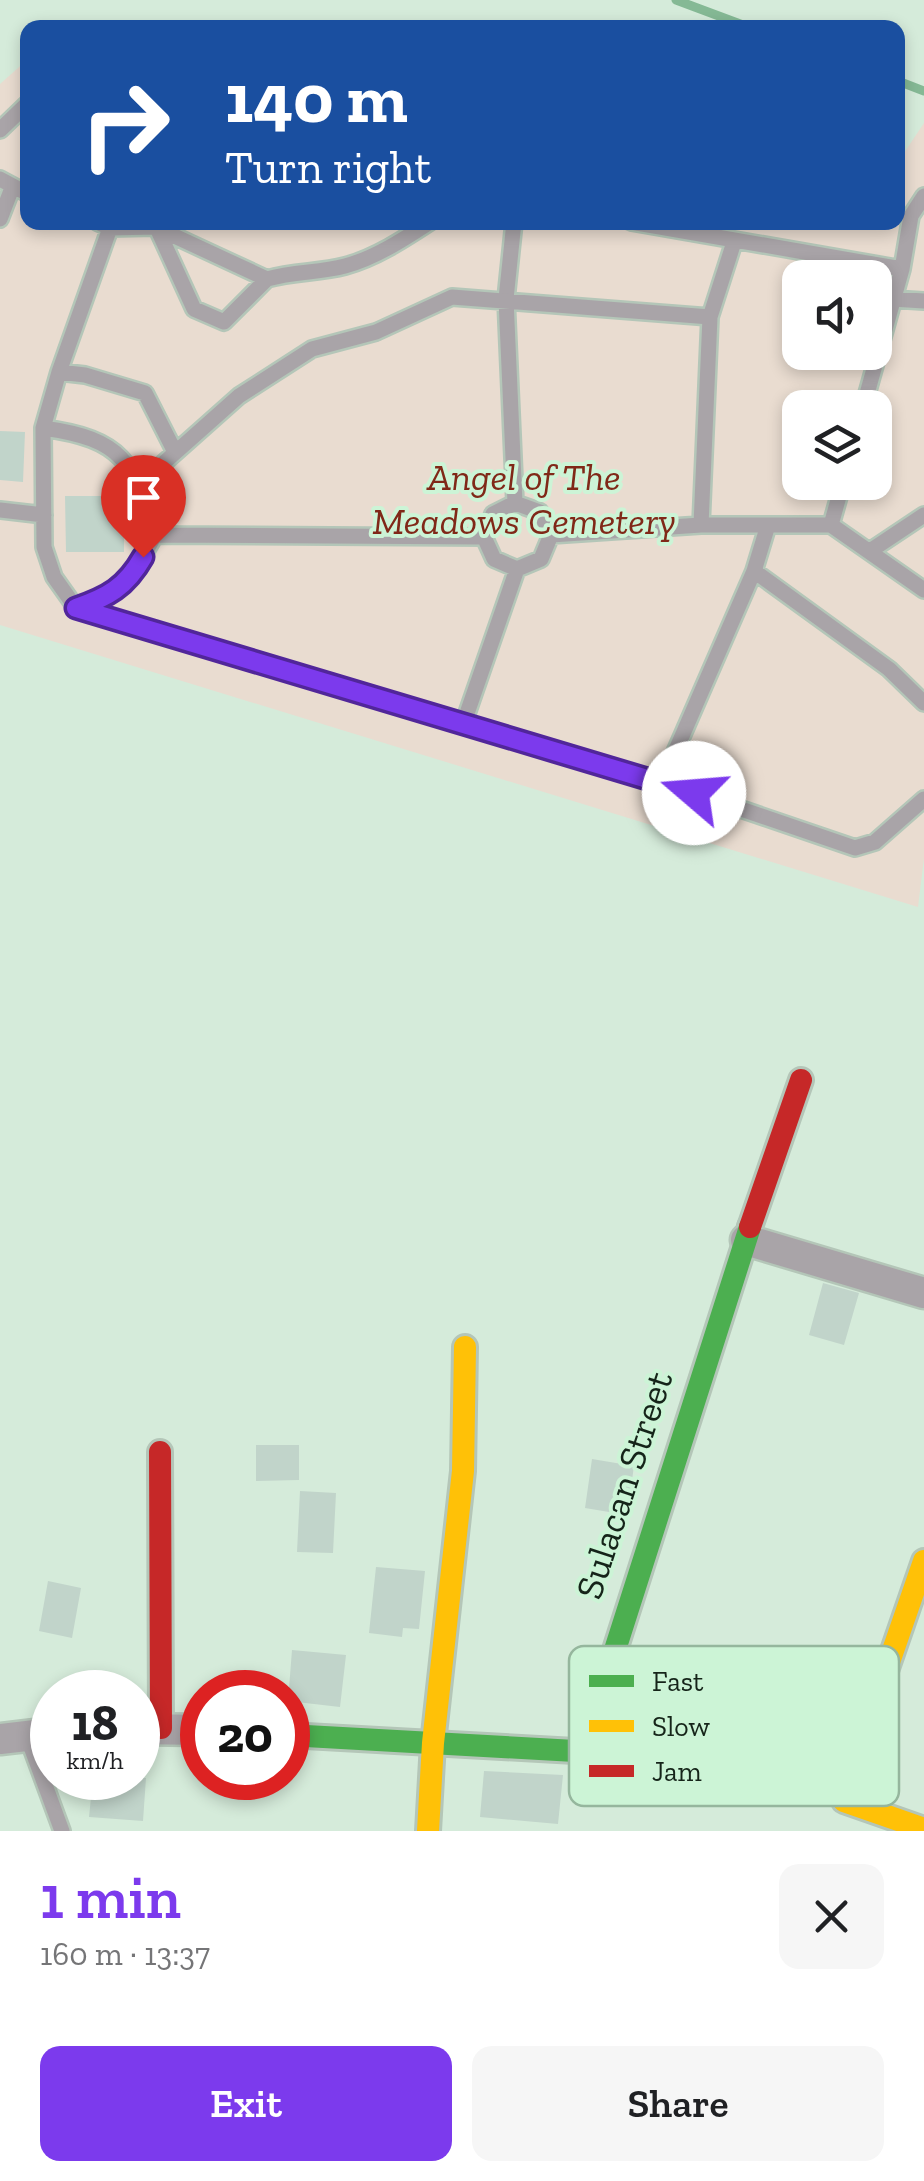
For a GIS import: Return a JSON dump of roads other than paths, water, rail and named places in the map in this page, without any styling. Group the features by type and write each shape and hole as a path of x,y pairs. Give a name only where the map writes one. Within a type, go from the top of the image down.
{"street":[{"name":"Sulacan Street","path":"617,1646 801,1080"},
{"path":"746,1240 924,1294"},
{"path":"428,1831 433,1743 463,1471 464,1347"},
{"path":"151,1670 160,1452"},
{"path":"895,1646 924,1562"},
{"name":"Sulacan Street","path":"310,1735 569,1751"},
{"path":"858,1806 924,1830"}],"lane":[{"path":"0,130 20,110"},
{"path":"0,220 13,187"},
{"path":"924,196 911,216 916,239 892,298 924,301"},
{"path":"102,230 43,428 44,546 54,577 76,608 662,782 855,848 876,842 924,799"},
{"path":"159,230 194,309 224,322 267,280 298,270 344,266 417,230"},
{"path":"167,230 267,280"},
{"path":"513,230 506,300 515,503"},
{"path":"672,230 902,269"},
{"path":"701,525 710,317 734,242"},
{"path":"140,484 239,396 312,348 376,332 452,297 710,317"},
{"path":"59,372 85,375 146,394 175,452"},
{"path":"43,428 82,433 125,458 140,484 156,534 131,580 111,596 76,608"},
{"path":"832,525 838,500"},
{"path":"515,503 540,512 551,535 541,559 517,569 494,560 484,537 492,514 515,503"},
{"path":"0,510 44,515"},
{"path":"870,551 924,515"},
{"path":"551,535 701,525 832,525 924,590"},
{"path":"662,782 754,570 768,525"},
{"path":"156,534 484,537"},
{"path":"464,722 517,569"},
{"path":"754,570 890,668 924,703"},
{"path":"26,1736 62,1831"}],"waterway":[{"path":"676,0 730,20"},
{"path":"905,84 924,91"}],"park label":[{"name":"Angel of The Meadows Cemetery","path":"524,499"}]}
